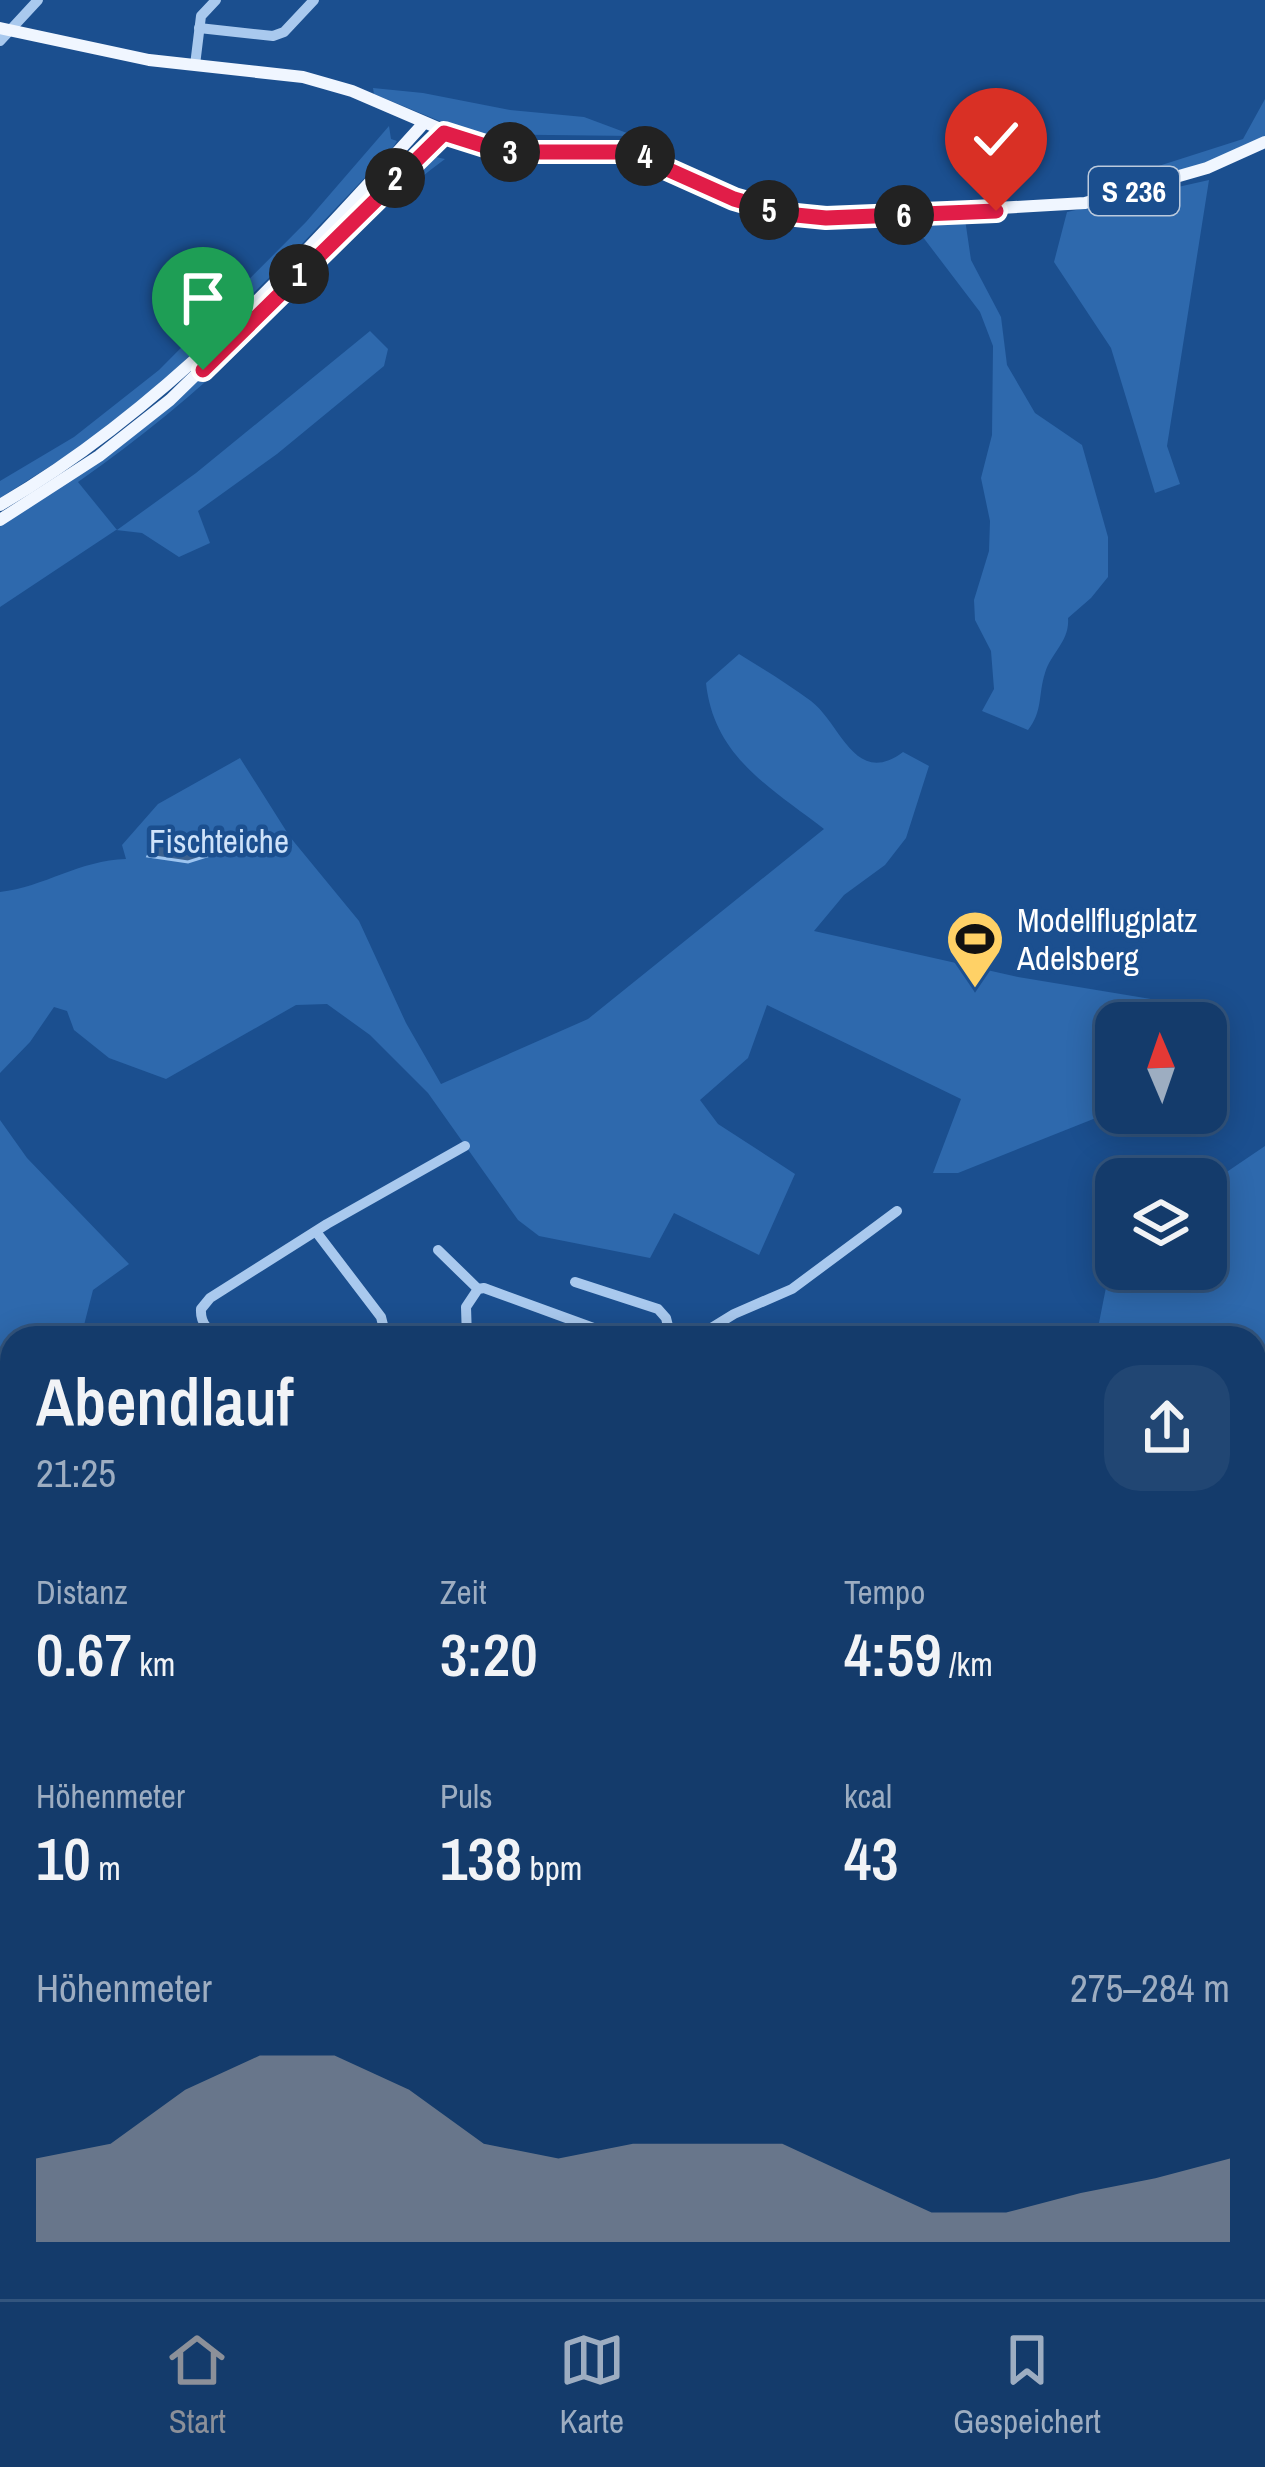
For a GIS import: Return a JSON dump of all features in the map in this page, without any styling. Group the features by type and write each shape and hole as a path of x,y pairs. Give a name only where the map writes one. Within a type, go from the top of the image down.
{"main road":[{"name":"S 236","path":"6,29 149,60 315,80 444,133 504,152 629,152 761,208 826,218 1085,203 1165,183 1265,142"},
{"path":"0,505 92,446 181,373 424,124"},
{"path":"0,520 99,456 170,400 444,133"}],"street":[{"path":"0,41 6,29 38,0"},
{"path":"195,65 200,16 216,0"},
{"path":"200,28 273,36 284,32 314,0"},
{"path":"205,1326 201,1309 206,1301 389,1187 465,1146"},
{"path":"714,1326 792,1289 897,1210"},
{"path":"317,1233 383,1326"},
{"path":"439,1250 478,1289 589,1326"},
{"path":"575,1282 658,1309 668,1326"},
{"path":"467,1326 466,1306 478,1289"}],"green space":[{"path":"373,88 584,117 635,136 471,134 374,94"},
{"path":"1265,99 1265,137 1191,171 1104,194 1096,186 1243,139"},
{"path":"389,126 391,139 397,141 392,149 167,378 85,444 0,498 0,481 74,437 159,370 306,222"},
{"path":"431,156 445,159 368,224 208,379 78,482 117,530 196,473 370,331 388,349 384,366 277,454 198,511 210,543 179,557 142,533 116,530 0,607 0,525 190,388 353,226"},
{"path":"1209,180 1167,446 1180,484 1155,493 1111,348 1054,262 1067,212"},
{"path":"965,219 971,260 1001,317 1007,365 1035,413 1082,445 1108,537 1108,577 1068,618 1028,730 982,711 994,689 991,651 975,620 974,600 989,551 990,521 981,478 992,435 993,346 980,312 913,224"},
{"name":"Fischteiche","path":"739,654 811,701 861,758 886,761 903,752 929,766 906,838 885,865 844,895 814,931 1018,977 1169,1002 1095,1002 1095,1118 958,1173 933,1173 961,1099 767,1005 748,1058 700,1100 718,1124 795,1174 759,1255 674,1213 650,1258 539,1236 518,1220 428,1093 370,1035 327,1004 296,1005 166,1079 109,1058 74,1030 67,1011 54,1007 0,1073 0,892 126,859 122,845 158,804 240,758 290,837 359,921 406,1023 441,1084 588,1019 824,829 765,784 733,751 711,709 706,683"},
{"path":"0,1120 27,1158 129,1264 93,1290 84,1326 0,1326"},
{"path":"1265,1146 1265,1326 1098,1326 1105,1290 1227,1290 1227,1172"}],"shaded area":[{"path":"168,833 198,844 207,856 188,862 148,856 156,840"}],"place":[{"name":"Modellflugplatz Adelsberg","path":"975,990"}],"route":[{"path":"203,370 444,133 504,152 629,152 734,199 786,214 826,218 996,211"}]}
